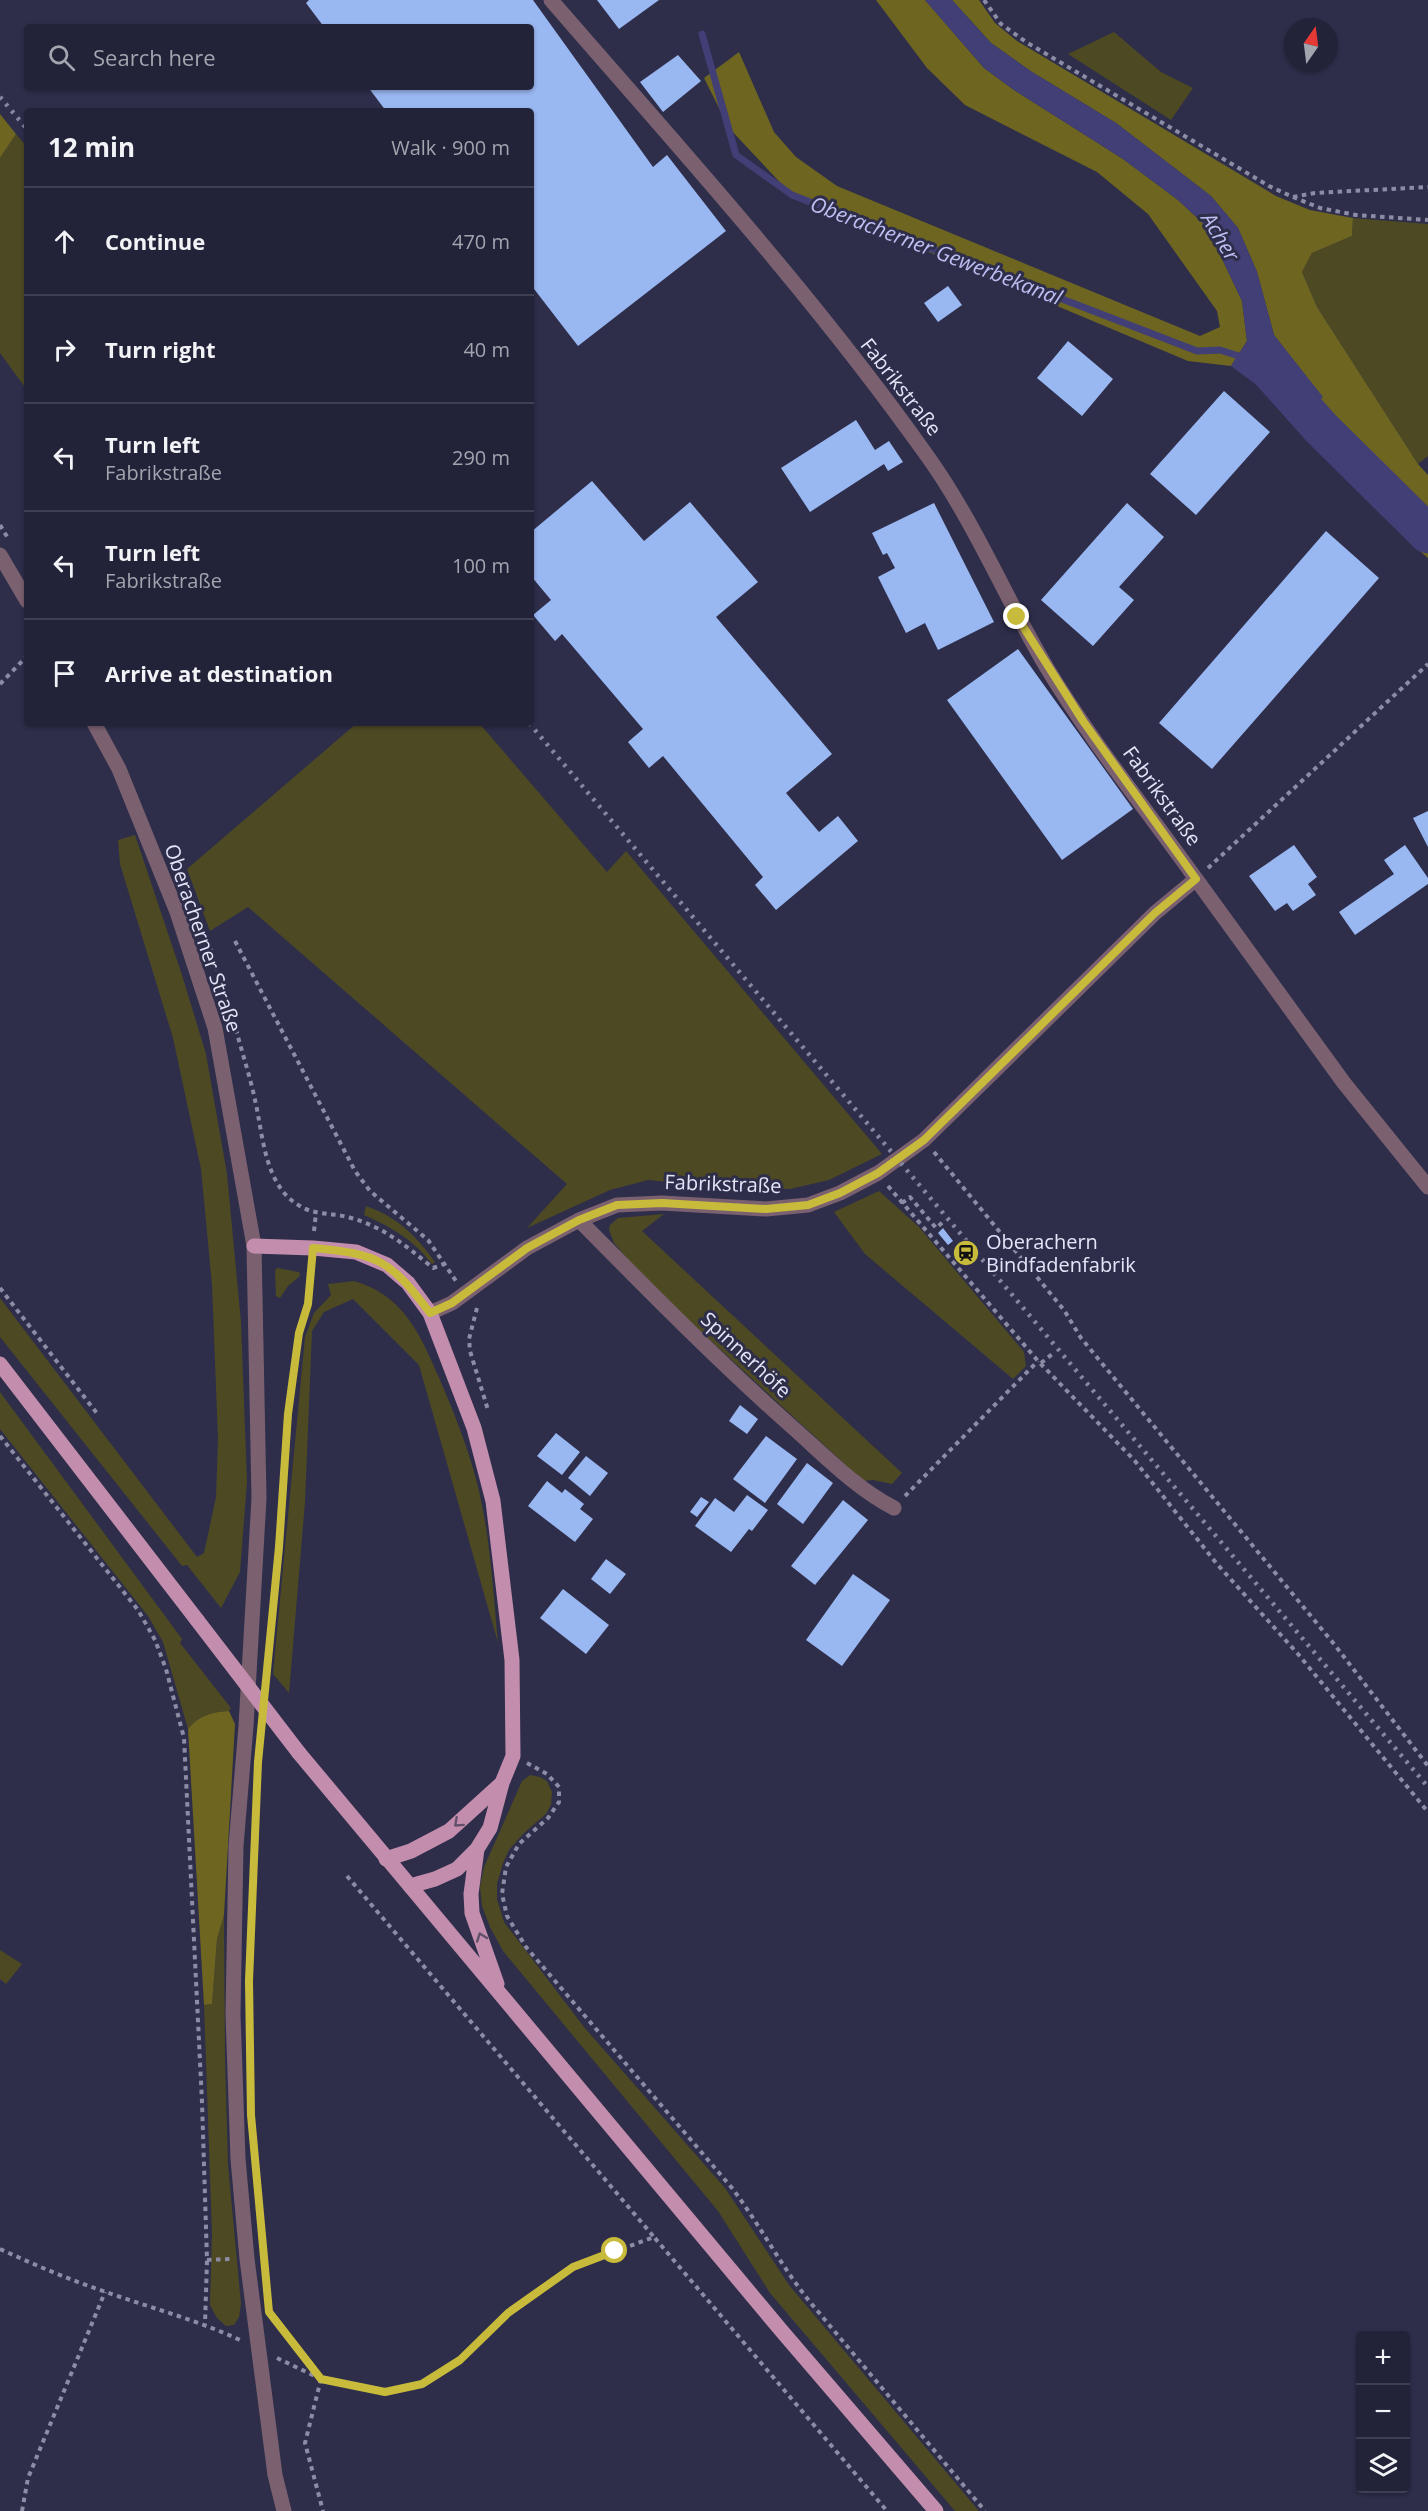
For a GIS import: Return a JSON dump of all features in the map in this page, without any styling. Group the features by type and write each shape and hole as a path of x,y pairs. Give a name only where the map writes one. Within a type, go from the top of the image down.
{"main road":[{"path":"255,1246 356,1252 387,1265 408,1283 430,1313 474,1428 493,1501 512,1660 513,1756 502,1783 490,1828 477,1849 457,1869 435,1879 410,1886"},
{"path":"0,1364 299,1753 780,2329 936,2511"},
{"path":"386,1859 411,1851 449,1831 502,1783"},
{"path":"477,1849 471,1894 472,1912 500,1992"}],"street":[{"name":"Fabrikstraße","path":"430,1313 465,1294 527,1248 579,1220 617,1205 662,1203 766,1209 808,1205 840,1193 878,1173 924,1140 1155,913 1196,879 1050,672 1017,617 960,506 929,458 778,261 551,0"},
{"path":"0,555 24,596"},
{"name":"Oberacherner Straße","path":"96,726 119,769 177,912 215,1028 255,1246 259,1498 246,1726 236,1846 233,2014 238,2158 247,2259 275,2475 284,2511"},
{"path":"1196,879 1344,1083 1428,1187"},
{"name":"Spinnerhöfe","path":"579,1220 645,1289 773,1410 847,1476 877,1499 894,1508"}],"path":[{"path":"984,0 1001,24 1026,42 1269,186 1320,208 1356,215 1428,220"},
{"path":"1293,197 1315,193 1428,187"},
{"path":"0,684 24,659"},
{"path":"1196,879 1428,664"},
{"path":"235,941 356,1171 370,1191 428,1240 444,1264 433,1268 393,1235 366,1223 326,1213 316,1213 308,1304 299,1333 288,1414 272,1628"},
{"path":"924,1140 1064,1310 1081,1338 1334,1644 1428,1766"},
{"path":"878,1173 1040,1362 1135,1461 1217,1564 1298,1654 1428,1812"},
{"path":"902,1203 910,1197 936,1228 944,1221"},
{"path":"0,1288 99,1416"},
{"path":"465,1294 477,1306 469,1339 470,1351 490,1417"},
{"path":"894,1508 1040,1362 1054,1352"},
{"path":"0,1436 138,1610 155,1640 174,1694 184,1738 202,2102 207,2260 205,2324"},
{"path":"513,1756 547,1774 559,1787 559,1802 548,1818 519,1844 506,1867 502,1894 507,1916 526,1947 732,2188 749,2211 788,2275 985,2511"},
{"path":"347,1876 887,2511"},
{"path":"0,2249 105,2292 205,2324 321,2379 385,2392 422,2384 460,2360 508,2313 573,2267 654,2237"},
{"path":"22,2511 28,2478 105,2292"},
{"path":"269,2312 321,2379"},
{"path":"321,2379 305,2443 323,2511"}],"shaded area":[{"path":"876,0 925,0 984,68 1014,90 1123,159 1178,200 1207,227 1242,301 1247,341 1231,366 1188,361 791,194 729,128 704,78 739,52 774,132 796,157 837,186 1200,336 1220,327 1217,311 1148,214 1097,172 965,105 927,68"},
{"path":"952,0 979,0 995,23 1017,41 1276,196 1310,210 1353,218 1352,236 1312,253 1302,272 1317,307 1418,464 1428,475 1428,558 1410,543 1298,416 1322,397 1274,335 1257,272 1238,228 1211,196 1116,123 1032,72 991,43"},
{"path":"1114,32 1161,72 1193,88 1171,120 1068,54"},
{"path":"0,114 16,134 0,158"},
{"path":"16,134 24,143 24,386 0,353 0,158"},
{"path":"1353,218 1428,224 1428,456 1418,464 1317,307 1302,272 1312,253 1352,236"},
{"path":"354,726 482,726 607,872 626,851 882,1154 829,1180 790,1189 740,1189 648,1180 610,1190 527,1228 567,1184 248,907 210,931 187,869"},
{"path":"135,835 206,1054 227,1174 241,1322 247,1482 240,1572 221,1608 187,1565 182,1566 0,1337 0,1298 197,1557 204,1553 216,1497 218,1439 212,1285 201,1169 173,1038 120,864 118,840"},
{"path":"879,1191 919,1227 1024,1352 1026,1366 1013,1379 865,1254 834,1212"},
{"path":"366,1206 388,1216 405,1228 435,1262 432,1264 418,1248 401,1235 364,1215"},
{"path":"664,1214 642,1231 902,1473 892,1484 873,1480 863,1481 648,1283 614,1243 609,1230 610,1225 618,1218"},
{"path":"277,1268 299,1272 300,1276 288,1286 280,1298 276,1296 275,1271"},
{"path":"354,1281 386,1296 409,1319 426,1348 455,1417 472,1466 485,1519 498,1643 419,1365 353,1299 324,1312 312,1331 305,1502 289,1693 273,1674 305,1337 314,1313 331,1295 328,1284"},
{"path":"0,1392 182,1639 180,1643 231,1708 229,1711 206,1715 188,1729 163,1642 148,1616 0,1429"},
{"path":"229,1711 235,1724 224,1915 217,1939 212,2004 204,2005 188,1729 206,1715"},
{"path":"530,1775 547,1781 552,1792 551,1805 546,1814 509,1850 503,1863 497,1884 497,1899 504,1922 584,2027 725,2188 789,2285 979,2511 955,2511 770,2293 718,2211 503,1951 482,1906 480,1887 484,1867 522,1781"},
{"path":"224,1915 228,2165 241,2304 239,2317 234,2325 226,2326 217,2318 210,2305 212,2233 204,2005 212,2004 217,1939"},
{"path":"0,1950 22,1964 6,1984 0,1979"}],"water":[{"path":"925,0 952,0 991,43 1032,72 1116,123 1211,196 1238,228 1257,272 1274,335 1323,397 1298,416 1231,366 1247,341 1242,301 1207,227 1178,200 1123,159 1014,90 984,68"}],"building":[{"path":"309,0 533,0 653,167 667,155 726,231 578,346 534,289 534,108 384,108 370,90 534,90 534,24 322,24 306,3"},
{"path":"597,0 659,0 619,29"},
{"path":"678,55 701,81 663,112 640,82"},
{"path":"948,286 962,305 938,322 924,303"},
{"path":"1068,341 1113,379 1082,416 1037,378"},
{"path":"1224,391 1270,432 1196,515 1150,474"},
{"path":"856,420 875,450 889,441 903,462 888,471 884,464 810,512 781,468"},
{"path":"592,481 644,541 690,502 758,582 716,617 832,754 786,793 819,832 838,816 858,841 776,910 755,885 763,877 663,756 649,768 628,742 643,729 562,634 555,641 534,616 551,600 534,580 534,529"},
{"path":"934,503 994,622 938,650 925,623 906,633 878,577 895,568 887,553 883,555 872,533"},
{"path":"1127,503 1164,537 1119,587 1134,600 1093,646 1041,600"},
{"path":"1326,531 1379,578 1212,769 1159,723"},
{"path":"1018,649 1133,809 1062,860 947,700"},
{"path":"1428,811 1428,847 1413,818"},
{"path":"1294,845 1317,877 1308,884 1316,895 1293,911 1287,903 1275,911 1249,876"},
{"path":"1405,845 1428,878 1428,884 1355,935 1339,912 1394,874 1384,860"},
{"path":"943,1228 953,1241 948,1245 938,1233"},
{"path":"740,1405 758,1419 747,1434 729,1421"},
{"path":"556,1433 580,1452 562,1475 537,1456"},
{"path":"766,1436 797,1459 765,1503 733,1479"},
{"path":"586,1456 608,1473 590,1496 568,1478"},
{"path":"807,1463 833,1483 803,1524 777,1504"},
{"path":"547,1481 562,1493 565,1489 584,1504 580,1509 593,1519 575,1542 528,1506"},
{"path":"747,1495 768,1510 752,1531 749,1529 731,1552 695,1526 715,1498 734,1512"},
{"path":"701,1497 709,1502 697,1517 690,1512"},
{"path":"843,1500 868,1520 815,1585 791,1566"},
{"path":"606,1559 626,1574 610,1594 591,1579"},
{"path":"853,1574 890,1600 842,1666 806,1640"},
{"path":"563,1589 609,1625 586,1654 540,1618"}],"waterway":[{"name":"Oberacherner Gewerbekanal","path":"702,34 736,155 792,195 1197,351 1220,350 1245,358"},
{"name":"Acher","path":"1271,372 1321,428 1428,534"}],"railway":[{"path":"0,97 24,125"},
{"path":"532,726 1428,1787"}],"place":[{"name":"Oberachern Bindfadenfabrik","path":"966,1253"}],"route":[{"path":"615,2251 573,2267 508,2313 460,2360 422,2384 385,2392 321,2379 269,2312 251,2115 249,1981 252,1879 258,1762 279,1547 288,1414 299,1333 308,1304 313,1248 356,1252 387,1265 408,1283 430,1313 452,1303 527,1248 579,1220 617,1205 662,1203 766,1209 808,1205 840,1193 878,1173 924,1140 1155,913 1196,879 1083,721 1017,617"}]}
